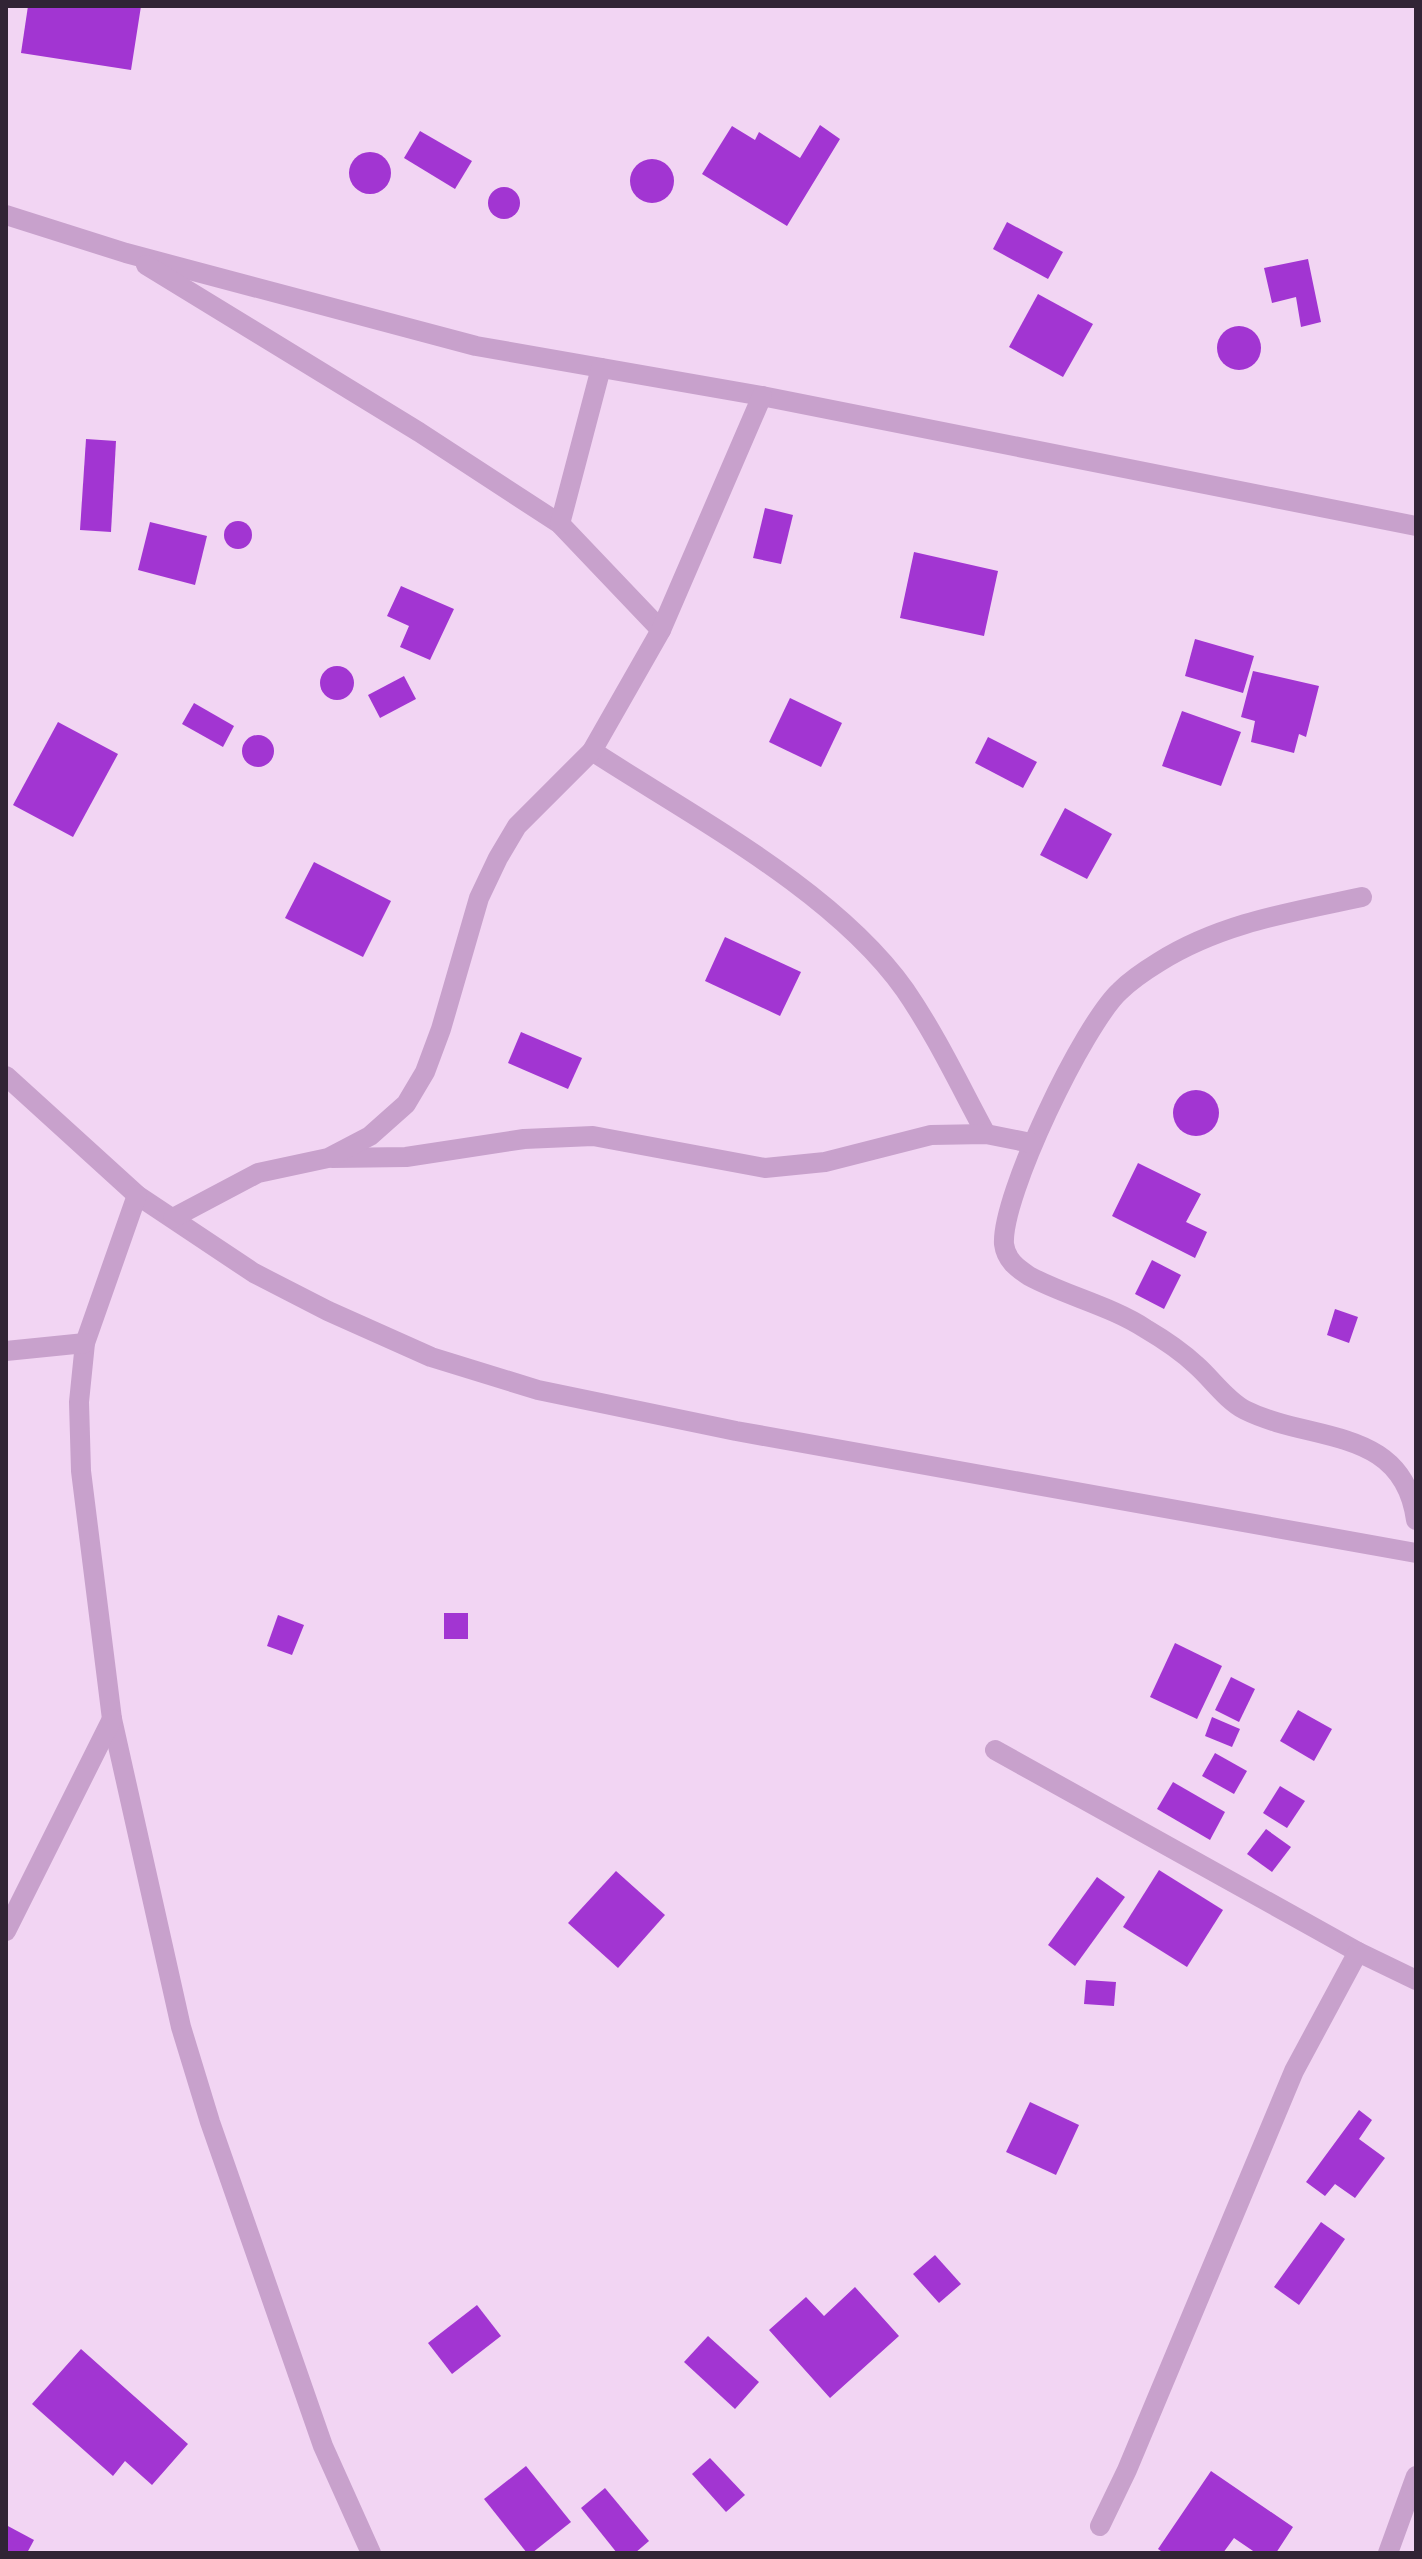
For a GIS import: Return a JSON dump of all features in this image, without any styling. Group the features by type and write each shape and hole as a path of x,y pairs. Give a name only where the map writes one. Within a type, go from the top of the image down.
{"street":[{"path":"6,215 126,253 476,346 762,396 1416,526"},
{"path":"126,253 419,432 560,524 661,630"},
{"path":"560,524 601,368"},
{"path":"328,1158 370,1136 406,1104 425,1072 441,1029 479,898 498,858 517,826 592,751 661,630 762,396"},
{"path":"592,751 761,860 828,912 874,955 904,990 986,1134"},
{"path":"1362,897 1236,925 1160,961 1119,991 1100,1015 1031,1143 1007,1219 1004,1246 1013,1265 1044,1284 1143,1326 1196,1364 1243,1409 1278,1422 1347,1438 1380,1456 1404,1479 1413,1495 1416,1520"},
{"path":"6,1076 137,1195 254,1273 328,1311 431,1357 538,1390 736,1431 1416,1553"},
{"path":"173,1218 258,1173 328,1158 406,1157 572,1135 628,1141 765,1168 825,1162 931,1135 986,1134 1031,1143"},
{"path":"137,1195 85,1343 79,1402 81,1471 112,1719 181,2027 210,2122 323,2446 371,2553"},
{"path":"6,1351 85,1343"},
{"path":"6,1931 112,1719"},
{"path":"995,1750 1358,1952 1416,1980"},
{"path":"1100,2526 1127,2470 1294,2071 1358,1952"},
{"path":"1388,2553 1416,2476"}],"building":[{"path":"28,6 141,6 131,70 21,53"},
{"path":"820,125 840,139 787,226 702,174 732,126 755,140 759,132 800,158"},
{"path":"420,131 472,161 455,189 404,158"},
{"path":"370,152 385,158 391,173 385,188 370,194 355,188 349,173 355,158"},
{"path":"652,159 667,166 674,181 667,196 652,203 637,196 630,181 637,166"},
{"path":"504,187 516,191 520,203 516,215 504,219 492,215 488,203 492,191"},
{"path":"1007,222 1063,252 1048,279 993,249"},
{"path":"1308,259 1321,322 1301,327 1296,297 1272,303 1264,268"},
{"path":"1038,294 1093,324 1063,377 1009,347"},
{"path":"1239,326 1255,332 1261,348 1255,364 1239,370 1223,364 1217,348 1223,332"},
{"path":"86,439 116,441 111,532 80,530"},
{"path":"765,508 793,515 781,564 753,558"},
{"path":"238,521 248,525 252,535 248,545 238,549 228,545 224,535 228,525"},
{"path":"150,522 207,536 195,585 138,570"},
{"path":"914,552 998,571 984,636 900,618"},
{"path":"401,586 454,609 430,660 400,647 409,626 387,616"},
{"path":"1195,639 1254,656 1243,693 1185,676"},
{"path":"337,666 349,671 354,683 349,695 337,700 325,695 320,683 325,671"},
{"path":"1253,671 1319,686 1306,737 1299,734 1294,753 1251,742 1255,721 1241,717"},
{"path":"404,676 416,699 380,718 368,695"},
{"path":"790,698 842,723 821,767 769,742"},
{"path":"194,703 234,726 223,747 182,724"},
{"path":"1182,711 1241,732 1221,786 1162,766"},
{"path":"58,722 118,754 73,837 13,805"},
{"path":"258,735 269,740 274,751 269,762 258,767 247,762 242,751 247,740"},
{"path":"988,737 1037,762 1023,788 975,763"},
{"path":"1065,808 1112,834 1087,879 1040,855"},
{"path":"314,862 391,901 363,957 285,918"},
{"path":"725,937 801,972 780,1016 705,981"},
{"path":"521,1032 582,1058 568,1089 508,1063"},
{"path":"1196,1090 1212,1097 1219,1113 1212,1129 1196,1136 1180,1129 1173,1113 1180,1097"},
{"path":"1138,1163 1201,1194 1186,1222 1207,1232 1195,1258 1112,1216"},
{"path":"1152,1260 1181,1275 1164,1309 1135,1294"},
{"path":"1335,1309 1358,1317 1349,1343 1327,1335"},
{"path":"444,1613 468,1613 468,1639 444,1639"},
{"path":"278,1615 304,1625 292,1655 267,1646"},
{"path":"1175,1643 1222,1666 1197,1719 1150,1697"},
{"path":"1231,1677 1255,1689 1239,1722 1215,1710"},
{"path":"1298,1710 1332,1729 1314,1761 1280,1741"},
{"path":"1212,1717 1240,1729 1232,1747 1205,1736"},
{"path":"1215,1753 1247,1771 1234,1794 1202,1776"},
{"path":"1173,1782 1225,1812 1210,1840 1157,1809"},
{"path":"1280,1786 1305,1801 1287,1828 1263,1813"},
{"path":"1266,1829 1291,1847 1272,1872 1247,1854"},
{"path":"1159,1870 1223,1910 1187,1967 1123,1927"},
{"path":"616,1871 665,1915 618,1968 568,1923"},
{"path":"1097,1877 1125,1897 1075,1966 1048,1945"},
{"path":"1086,1980 1116,1982 1114,2006 1084,2004"},
{"path":"1030,2102 1079,2125 1056,2175 1006,2152"},
{"path":"1359,2110 1372,2120 1359,2139 1385,2158 1355,2198 1335,2184 1325,2196 1306,2182"},
{"path":"1321,2222 1345,2239 1299,2305 1274,2287"},
{"path":"935,2255 961,2284 939,2303 913,2274"},
{"path":"855,2287 899,2336 830,2398 769,2330 806,2297 824,2316"},
{"path":"477,2305 501,2336 452,2374 428,2343"},
{"path":"708,2336 759,2382 735,2409 684,2362"},
{"path":"81,2349 188,2444 152,2485 125,2461 113,2476 32,2404"},
{"path":"710,2458 745,2495 726,2512 692,2474"},
{"path":"526,2466 571,2522 532,2553 527,2553 484,2499"},
{"path":"1211,2471 1293,2527 1276,2553 1256,2553 1234,2538 1223,2553 1164,2553 1158,2549"},
{"path":"605,2488 649,2541 635,2553 617,2553 581,2508"},
{"path":"6,2525 34,2540 27,2553 6,2553"}]}
